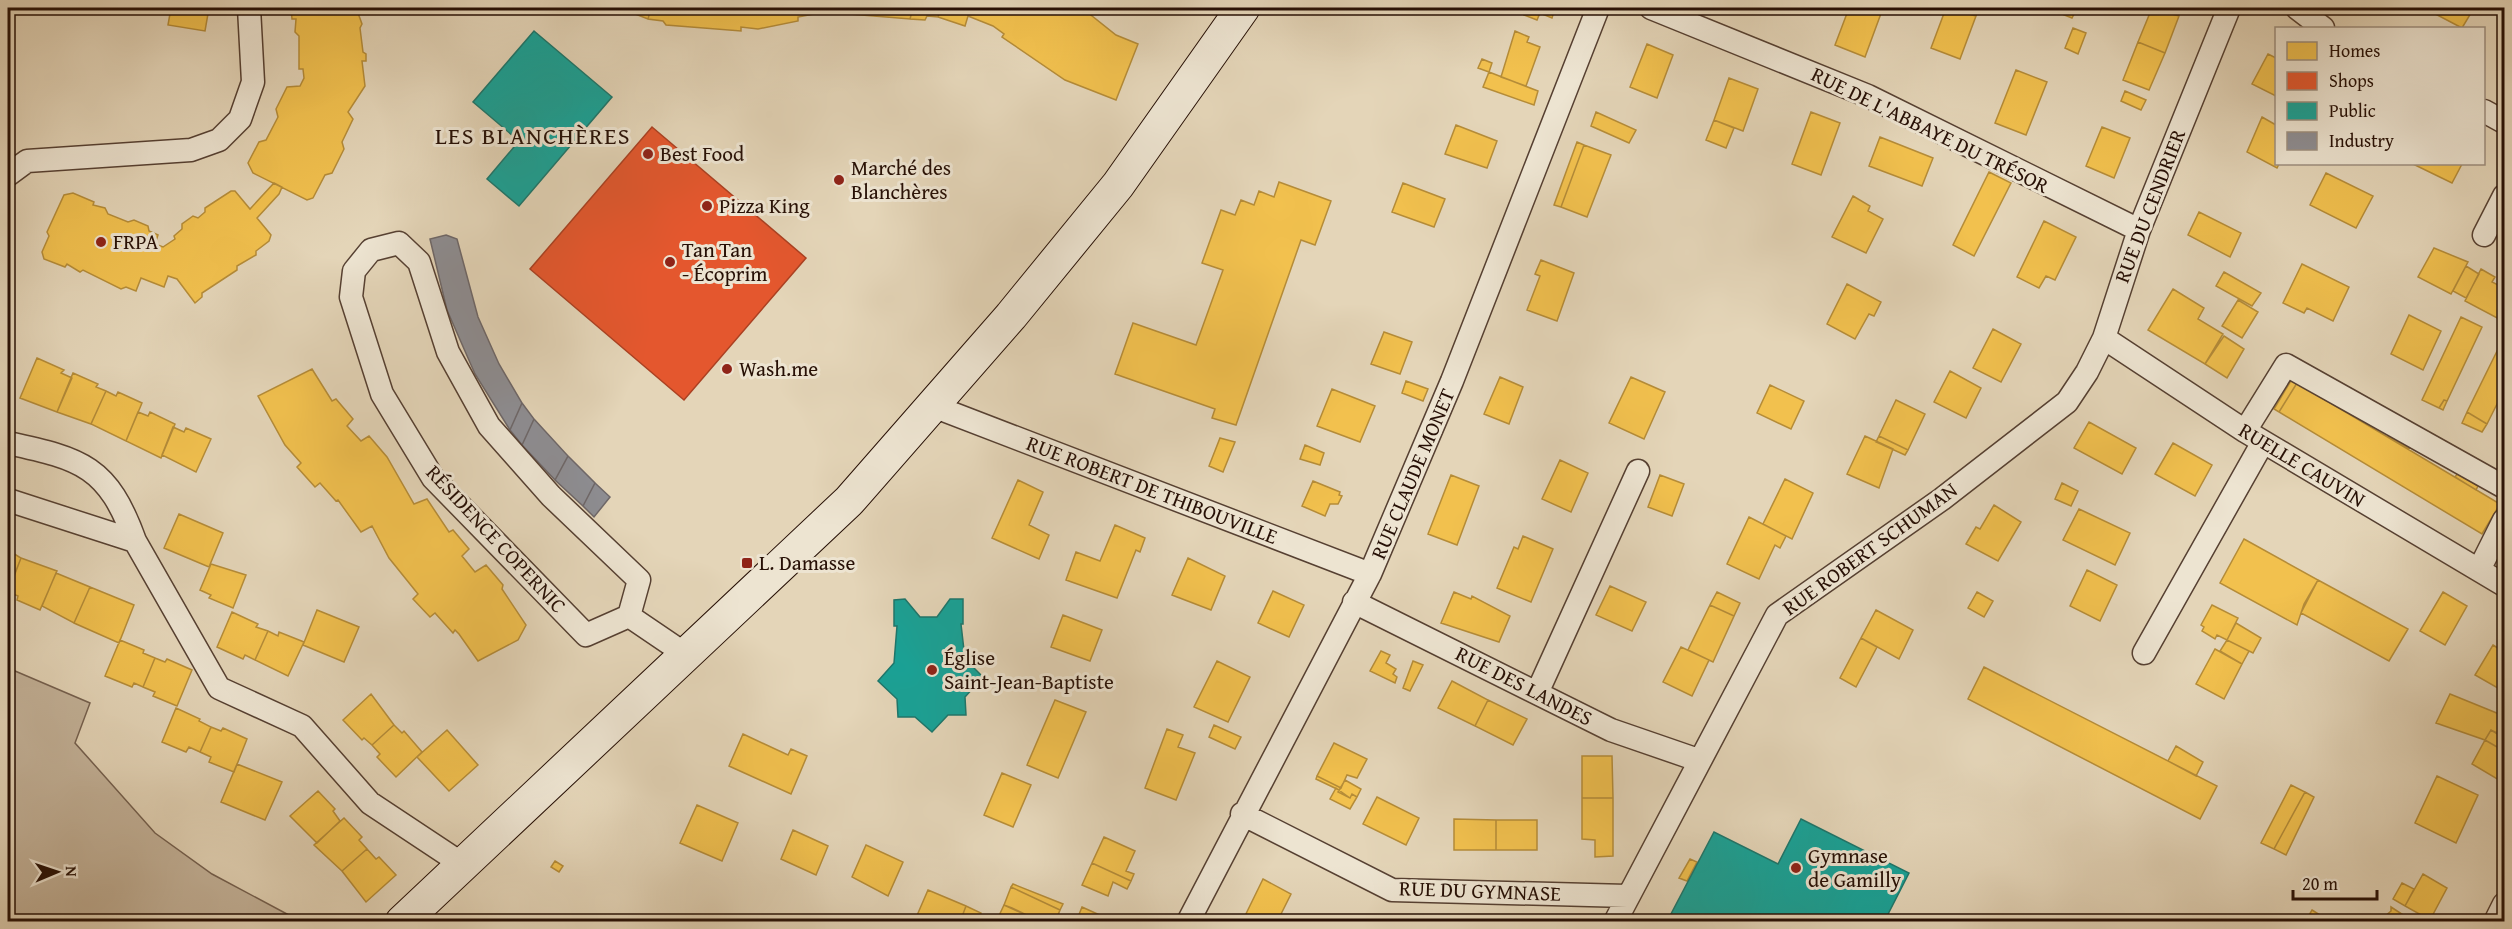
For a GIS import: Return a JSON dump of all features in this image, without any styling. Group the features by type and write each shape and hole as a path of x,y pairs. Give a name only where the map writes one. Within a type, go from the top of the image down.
{"street":[{"path":"8,175 27,161 191,150 219,140 240,119 253,82 249,8"},
{"path":"402,921 849,501 1011,316 1118,185 1244,8"},
{"name":"RUE CLAUDE MONET","path":"1188,921 1242,814 1370,574 1452,381 1598,8"},
{"name":"RUE DE L'ABBAYE DU TRÉSOR","path":"1651,8 1868,96 2139,230"},
{"name":"RUE DU CENDRIER","path":"2067,402 2087,372 2104,338 2139,230 2229,8"},
{"path":"2297,8 2322,27"},
{"path":"2485,112 2505,122"},
{"path":"2484,235 2505,196"},
{"name":"RÉSIDENCE COPERNIC","path":"399,243 419,262 448,352 489,426 551,496 639,580 629,616 586,635 433,478 382,393 351,297 354,271 371,250 399,243"},
{"name":"RUELLE CAUVIN","path":"2104,338 2254,436 2505,585"},
{"path":"2144,653 2254,436 2286,365 2505,488"},
{"name":"RUE ROBERT SCHUMAN","path":"1615,921 1698,760 1777,615 1942,499 2067,402"},
{"name":"RUE ROBERT DE THIBOUVILLE","path":"933,406 1370,574"},
{"path":"8,443 61,454 102,478 123,509 135,542 219,688 302,726 370,803 462,864"},
{"path":"1537,693 1638,471"},
{"path":"8,500 135,542"},
{"path":"2479,570 2505,520"},
{"name":"RUE DES LANDES","path":"1354,602 1611,730 1698,760"},
{"path":"629,616 685,654"},
{"name":"RUE DU GYMNASE","path":"1242,814 1392,890 1627,896"},
{"path":"2495,921 2505,904"}],"shaded area":[{"path":"8,668 90,703 75,743 155,833 212,874 300,921 8,921"}],"building: Homes":[{"path":"171,8 209,8 205,31 168,25"},
{"path":"291,8 361,8 362,12 358,13 362,24 360,28 363,52 366,54 366,61 362,61 365,86 348,112 353,119 342,142 344,149 332,173 325,175 313,198 307,200 253,173 248,163 259,142 266,140 278,117 276,109 287,87 300,86 304,78 303,69 299,69 299,36 295,32 296,19 292,19"},
{"path":"620,8 651,8 648,19"},
{"path":"651,8 913,8 910,19 850,14 850,10 835,10 798,17 798,21 758,29 741,27 741,31 666,25 663,21 648,19"},
{"path":"913,8 941,8 938,17 927,16 925,20 910,19"},
{"path":"941,8 1082,8 1116,35 1138,44 1116,100 1065,80 1002,37 1004,34 993,26 968,16 965,26 938,17"},
{"path":"1527,8 1555,8 1552,18 1540,13 1537,20 1524,15"},
{"path":"1849,8 1883,8 1865,57 1835,45"},
{"path":"1946,8 1976,16 1960,59 1931,48"},
{"path":"1954,8 1979,8 1976,16"},
{"path":"2047,8 2077,8 2072,18"},
{"path":"2152,8 2179,16 2165,53 2138,42"},
{"path":"2404,8 2419,8 2416,14"},
{"path":"2424,8 2474,8 2463,27"},
{"path":"2073,28 2086,33 2078,54 2065,48"},
{"path":"1515,31 1529,37 1527,42 1540,47 1526,86 1501,77"},
{"path":"2138,42 2165,53 2149,90 2123,80"},
{"path":"1647,44 1673,55 1657,98 1630,87"},
{"path":"2268,54 2275,58 2275,96 2252,84"},
{"path":"1482,59 1492,63 1489,72 1478,68"},
{"path":"2016,70 2047,82 2026,135 1995,123"},
{"path":"1489,72 1538,91 1534,105 1483,87"},
{"path":"1729,78 1758,89 1743,131 1714,120"},
{"path":"2125,91 2146,100 2141,110 2121,101"},
{"path":"1596,112 1636,130 1629,143 1591,126"},
{"path":"1811,112 1840,123 1821,175 1792,164"},
{"path":"2262,117 2275,124 2275,165 2278,165 2277,168 2247,152"},
{"path":"1714,120 1734,128 1726,148 1706,140"},
{"path":"1456,125 1497,141 1487,168 1445,154"},
{"path":"2102,127 2130,138 2114,178 2086,166"},
{"path":"1880,137 1933,158 1922,186 1869,166"},
{"path":"1577,142 1584,145 1561,207 1554,205"},
{"path":"1584,145 1611,155 1587,217 1561,207"},
{"path":"2415,165 2461,165 2452,183"},
{"path":"1989,172 2011,183 1974,256 1953,245"},
{"path":"2326,173 2373,196 2356,228 2310,205"},
{"path":"1279,182 1331,201 1315,245 1301,240 1236,425 1212,418 1215,409 1115,374 1133,323 1196,345 1223,270 1202,263 1221,210 1235,215 1241,200 1254,205 1259,191 1274,197"},
{"name":"FRPA","path":"274,183 282,187 279,194 257,218 271,235 269,241 256,251 256,255 237,266 237,270 202,293 202,297 195,303 177,279 168,276 164,287 141,278 136,291 126,287 121,289 83,270 80,272 67,264 65,267 44,259 42,252 49,236 47,232 64,195 73,193 94,202 93,205 105,208 108,214 128,222 134,220 148,226 149,231 158,235 155,244 163,247 175,239 174,236 182,229 182,224 193,216 198,218 205,212 205,208 231,191 235,191 250,209"},
{"path":"1403,183 1445,199 1434,227 1392,212"},
{"path":"1853,196 1870,206 1868,211 1883,219 1866,253 1832,237"},
{"path":"2199,212 2241,233 2230,257 2188,235"},
{"path":"2044,221 2076,237 2055,280 2046,276 2039,288 2017,277"},
{"path":"2434,248 2468,262 2451,294 2418,277"},
{"path":"1541,260 1574,273 1557,321 1527,310 1540,276 1535,274"},
{"path":"2302,264 2349,287 2333,321 2307,308 2304,313 2283,303"},
{"path":"2466,266 2479,274 2466,298 2453,291"},
{"path":"2481,269 2495,277 2492,282 2504,288 2504,314 2501,320 2465,301"},
{"path":"2224,272 2261,293 2252,306 2216,286"},
{"path":"1847,284 1881,302 1874,316 1869,314 1855,339 1827,324"},
{"path":"2173,289 2204,308 2198,319 2223,334 2205,364 2148,330"},
{"path":"2238,300 2258,312 2242,338 2222,326"},
{"path":"2409,315 2441,331 2423,370 2391,354"},
{"path":"2461,317 2482,327 2447,401 2444,400 2439,408 2422,400"},
{"path":"1993,329 2021,344 2001,382 1973,368"},
{"path":"1384,332 1412,342 1400,374 1371,364"},
{"path":"2224,336 2244,349 2227,378 2205,364"},
{"path":"2503,339 2504,390 2487,424 2467,412"},
{"path":"37,358 64,370 61,373 72,378 57,412 20,398"},
{"path":"312,369 332,401 336,399 353,419 347,426 361,441 369,436 387,457 414,504 427,499 449,532 453,530 469,549 462,556 475,572 486,565 503,585 502,589 526,625 518,640 478,661 455,630 453,633 435,613 430,617 413,599 418,594 389,558 372,526 361,532 338,500 336,501 320,483 315,487 297,467 301,463 285,445 258,396"},
{"path":"1950,371 1981,388 1966,418 1934,402"},
{"path":"73,373 98,384 96,387 106,391 91,424 57,412"},
{"path":"1500,377 1523,387 1509,424 1484,414"},
{"path":"1631,377 1665,392 1644,439 1609,423"},
{"path":"2292,379 2297,383 2279,412 2274,409"},
{"path":"1406,381 1428,389 1423,401 1402,393"},
{"path":"2297,383 2500,504 2482,534 2279,412"},
{"path":"1770,385 1804,401 1791,429 1757,413"},
{"path":"1332,389 1375,406 1360,442 1317,426"},
{"path":"106,391 116,396 118,392 142,403 126,441 91,424"},
{"path":"1896,400 1925,414 1908,450 1879,436"},
{"path":"2444,400 2447,401 2443,410 2439,408"},
{"path":"138,412 148,416 150,412 175,424 161,458 126,441"},
{"path":"2467,412 2487,424 2482,432 2462,423"},
{"path":"2089,422 2136,448 2122,474 2074,448"},
{"path":"173,427 184,432 186,428 211,439 196,472 162,455"},
{"path":"2390,433 2412,445 2409,449 2388,437"},
{"path":"1865,436 1893,449 1879,488 1847,474"},
{"path":"1879,436 1908,450 1905,455 1876,442"},
{"path":"1220,438 1235,442 1223,472 1209,466"},
{"path":"2173,443 2212,465 2195,496 2155,474"},
{"path":"1305,445 1324,453 1320,465 1300,459"},
{"path":"1560,460 1588,473 1571,512 1542,499"},
{"path":"2458,473 2478,486 2476,490 2455,477"},
{"path":"1451,475 1479,486 1457,545 1428,534"},
{"path":"1660,475 1684,484 1672,516 1648,507"},
{"path":"1785,479 1813,493 1792,539 1763,524"},
{"path":"1018,480 1043,492 1029,525 1049,535 1039,559 992,538"},
{"path":"1313,481 1340,492 1339,495 1342,496 1338,504 1330,504 1325,516 1302,506"},
{"path":"2062,483 2078,491 2071,506 2055,499"},
{"path":"1994,505 2021,522 1998,561 1966,544 1976,527 1980,529"},
{"path":"2079,509 2130,533 2115,565 2063,540"},
{"path":"179,514 223,533 209,567 164,548"},
{"path":"1749,517 1786,536 1780,548 1775,545 1759,579 1727,564"},
{"path":"1115,525 1145,538 1140,552 1136,550 1117,598 1066,580 1076,552 1100,561"},
{"path":"1523,536 1553,549 1531,602 1497,588 1514,547 1518,549"},
{"path":"2244,539 2318,580 2304,604 2297,625 2220,583"},
{"path":"8,550 21,558 8,591"},
{"path":"21,558 57,571 40,610 17,600 18,596 8,592"},
{"path":"1188,558 1225,576 1211,610 1172,595"},
{"path":"211,564 246,575 233,608 209,598 211,595 200,590"},
{"path":"2087,570 2117,585 2100,621 2070,606"},
{"path":"56,573 90,587 74,623 42,606"},
{"path":"2318,580 2408,629 2389,661 2301,613"},
{"path":"1610,586 1646,602 1632,631 1596,615"},
{"path":"90,587 134,605 119,643 74,623"},
{"path":"1273,591 1304,605 1289,637 1258,623"},
{"path":"1454,592 1471,599 1472,596 1510,616 1499,642 1441,623"},
{"path":"1717,592 1740,603 1734,616 1710,605"},
{"path":"1977,592 1993,601 1984,617 1968,608"},
{"path":"2443,592 2467,606 2445,645 2420,631"},
{"path":"1710,605 1734,616 1713,662 1688,650"},
{"path":"2212,605 2238,618 2227,640 2217,635 2215,639 2202,631 2204,627 2201,625"},
{"path":"317,610 359,627 344,662 303,645"},
{"path":"1876,610 1913,630 1899,659 1861,638"},
{"path":"232,612 258,624 256,627 268,631 255,660 245,655 243,659 217,647"},
{"path":"1063,615 1102,630 1090,661 1051,647"},
{"path":"2236,623 2261,638 2253,653 2227,640"},
{"path":"268,631 278,636 279,632 304,642 288,676 255,660"},
{"path":"1861,638 1877,647 1856,687 1840,678"},
{"path":"120,640 144,650 143,653 155,658 143,687 134,683 132,687 105,676"},
{"path":"2227,640 2249,651 2242,664 2220,651"},
{"path":"2493,645 2504,652 2503,691 2475,675"},
{"path":"1681,647 1709,660 1692,696 1663,682"},
{"path":"2215,649 2242,664 2224,699 2196,684"},
{"path":"1381,651 1390,655 1386,663 1396,669 1393,674 1397,677 1395,683 1370,671"},
{"path":"155,658 165,662 167,659 192,670 177,706 153,696 155,692 143,687"},
{"path":"1217,661 1250,677 1228,722 1194,707"},
{"path":"1413,661 1423,665 1410,691 1403,688"},
{"path":"1984,667 2217,786 2200,819 1968,699"},
{"path":"1452,681 1488,700 1475,726 1438,708"},
{"path":"371,694 394,725 372,745 364,738 362,740 343,720"},
{"path":"2450,694 2504,716 2497,733 2491,730 2485,740 2436,723"},
{"path":"1055,700 1086,712 1058,778 1027,765"},
{"path":"1488,700 1527,719 1513,745 1475,726"},
{"path":"176,708 211,727 200,752 189,747 186,752 162,742"},
{"path":"394,725 402,733 404,731 422,752 396,777 377,757 380,754 372,745"},
{"path":"1214,725 1241,737 1235,749 1209,737"},
{"path":"211,727 221,731 223,728 247,739 234,772 209,762 211,757 200,752"},
{"path":"1167,729 1183,735 1178,747 1195,753 1176,800 1145,788"},
{"path":"447,730 478,765 449,791 417,757"},
{"path":"2491,730 2504,738 2504,751 2485,740"},
{"path":"743,734 788,755 791,749 807,756 791,794 729,766"},
{"path":"2485,740 2504,751 2504,783 2472,764"},
{"path":"1334,743 1367,759 1357,778 1347,775 1341,788 1317,776"},
{"path":"2176,746 2203,762 2196,776 2168,761"},
{"path":"1582,756 1612,756 1613,798 1582,798"},
{"path":"237,764 282,782 265,820 221,802"},
{"path":"1002,773 1031,785 1013,827 984,815"},
{"path":"1317,776 1341,788 1339,790 1316,779"},
{"path":"2437,776 2478,795 2456,843 2415,823"},
{"path":"1345,780 1361,789 1357,797 1352,794 1350,798 1338,792"},
{"path":"2291,785 2305,792 2274,849 2261,843"},
{"path":"1336,788 1350,798 1352,794 1357,797 1350,809 1330,799"},
{"path":"318,791 335,809 333,811 340,821 317,843 290,816"},
{"path":"2305,792 2314,797 2286,855 2274,849"},
{"path":"1377,797 1419,818 1406,845 1363,824"},
{"path":"1582,798 1613,798 1613,856 1595,857 1595,840 1582,839"},
{"path":"697,805 738,823 722,861 680,843"},
{"path":"344,818 362,837 359,840 367,849 342,871 314,845"},
{"path":"1454,819 1496,820 1496,850 1454,850"},
{"path":"1496,820 1537,820 1537,850 1496,850"},
{"path":"793,830 828,846 816,875 781,859"},
{"path":"1104,837 1135,851 1126,871 1134,874 1131,881 1092,863"},
{"path":"866,845 903,862 888,896 852,877"},
{"path":"367,849 376,859 379,857 396,875 366,902 342,871"},
{"path":"1690,859 1697,862 1687,881 1679,878"},
{"path":"555,861 563,866 559,872 551,867"},
{"path":"1092,863 1131,881 1127,889 1113,882 1108,896 1082,885"},
{"path":"2423,874 2447,888 2430,920 2405,906"},
{"path":"1263,879 1291,894 1277,922 1242,922"},
{"path":"2402,883 2414,889 2405,906 2393,899"},
{"path":"1013,884 1063,904 1060,910 1011,887"},
{"path":"1011,887 1060,910 1055,922 1041,922 1004,905"},
{"path":"928,890 966,906 960,922 915,920"},
{"path":"1004,905 1012,908 1041,922 997,920"},
{"path":"966,906 981,913 977,922 960,922"},
{"path":"1082,907 1115,922 1076,922"},
{"path":"2391,907 2414,922 2389,922 2383,918 2391,911"},
{"path":"2312,910 2331,922 2305,922"}],"building: Shops":[{"name":"Tan Tan - Écoprim","path":"652,127 806,258 684,400 530,269"}],"building: Public":[{"path":"534,31 612,97 519,206 487,179 519,141 473,102"},
{"name":"Église Saint-Jean-Baptiste","path":"905,599 920,617 937,617 950,599 963,599 963,624 961,624 965,659 983,677 965,697 966,715 948,715 932,732 915,717 898,717 897,699 878,681 894,663 897,626 894,626 894,600"},
{"name":"Gymnase de Gamilly","path":"1801,819 1909,873 1884,922 1687,922 1671,914 1714,832 1778,864"}],"building: Industry":[{"path":"446,235 457,239 478,317 499,364 522,403 510,430 475,374 447,310 430,239"},
{"path":"522,403 534,419 522,445 510,430"},
{"path":"534,419 568,456 555,480 522,445"},
{"path":"568,456 595,483 583,506 555,480"},
{"path":"595,483 610,497 594,517 583,506"}],"place":[{"name":"Best Food","path":"648,154"},
{"name":"Marché des Blanchères","path":"839,180"},
{"name":"Pizza King","path":"707,206"},
{"name":"FRPA","path":"101,242"},
{"name":"Tan Tan - Écoprim","path":"670,262"},
{"name":"Wash.me","path":"727,369"},
{"name":"L. Damasse","path":"747,563"},
{"name":"Église Saint-Jean-Baptiste","path":"932,670"},
{"name":"Gymnase de Gamilly","path":"1796,868"}],"district":[{"name":"LES BLANCHÈRES","path":"533,136"}]}
